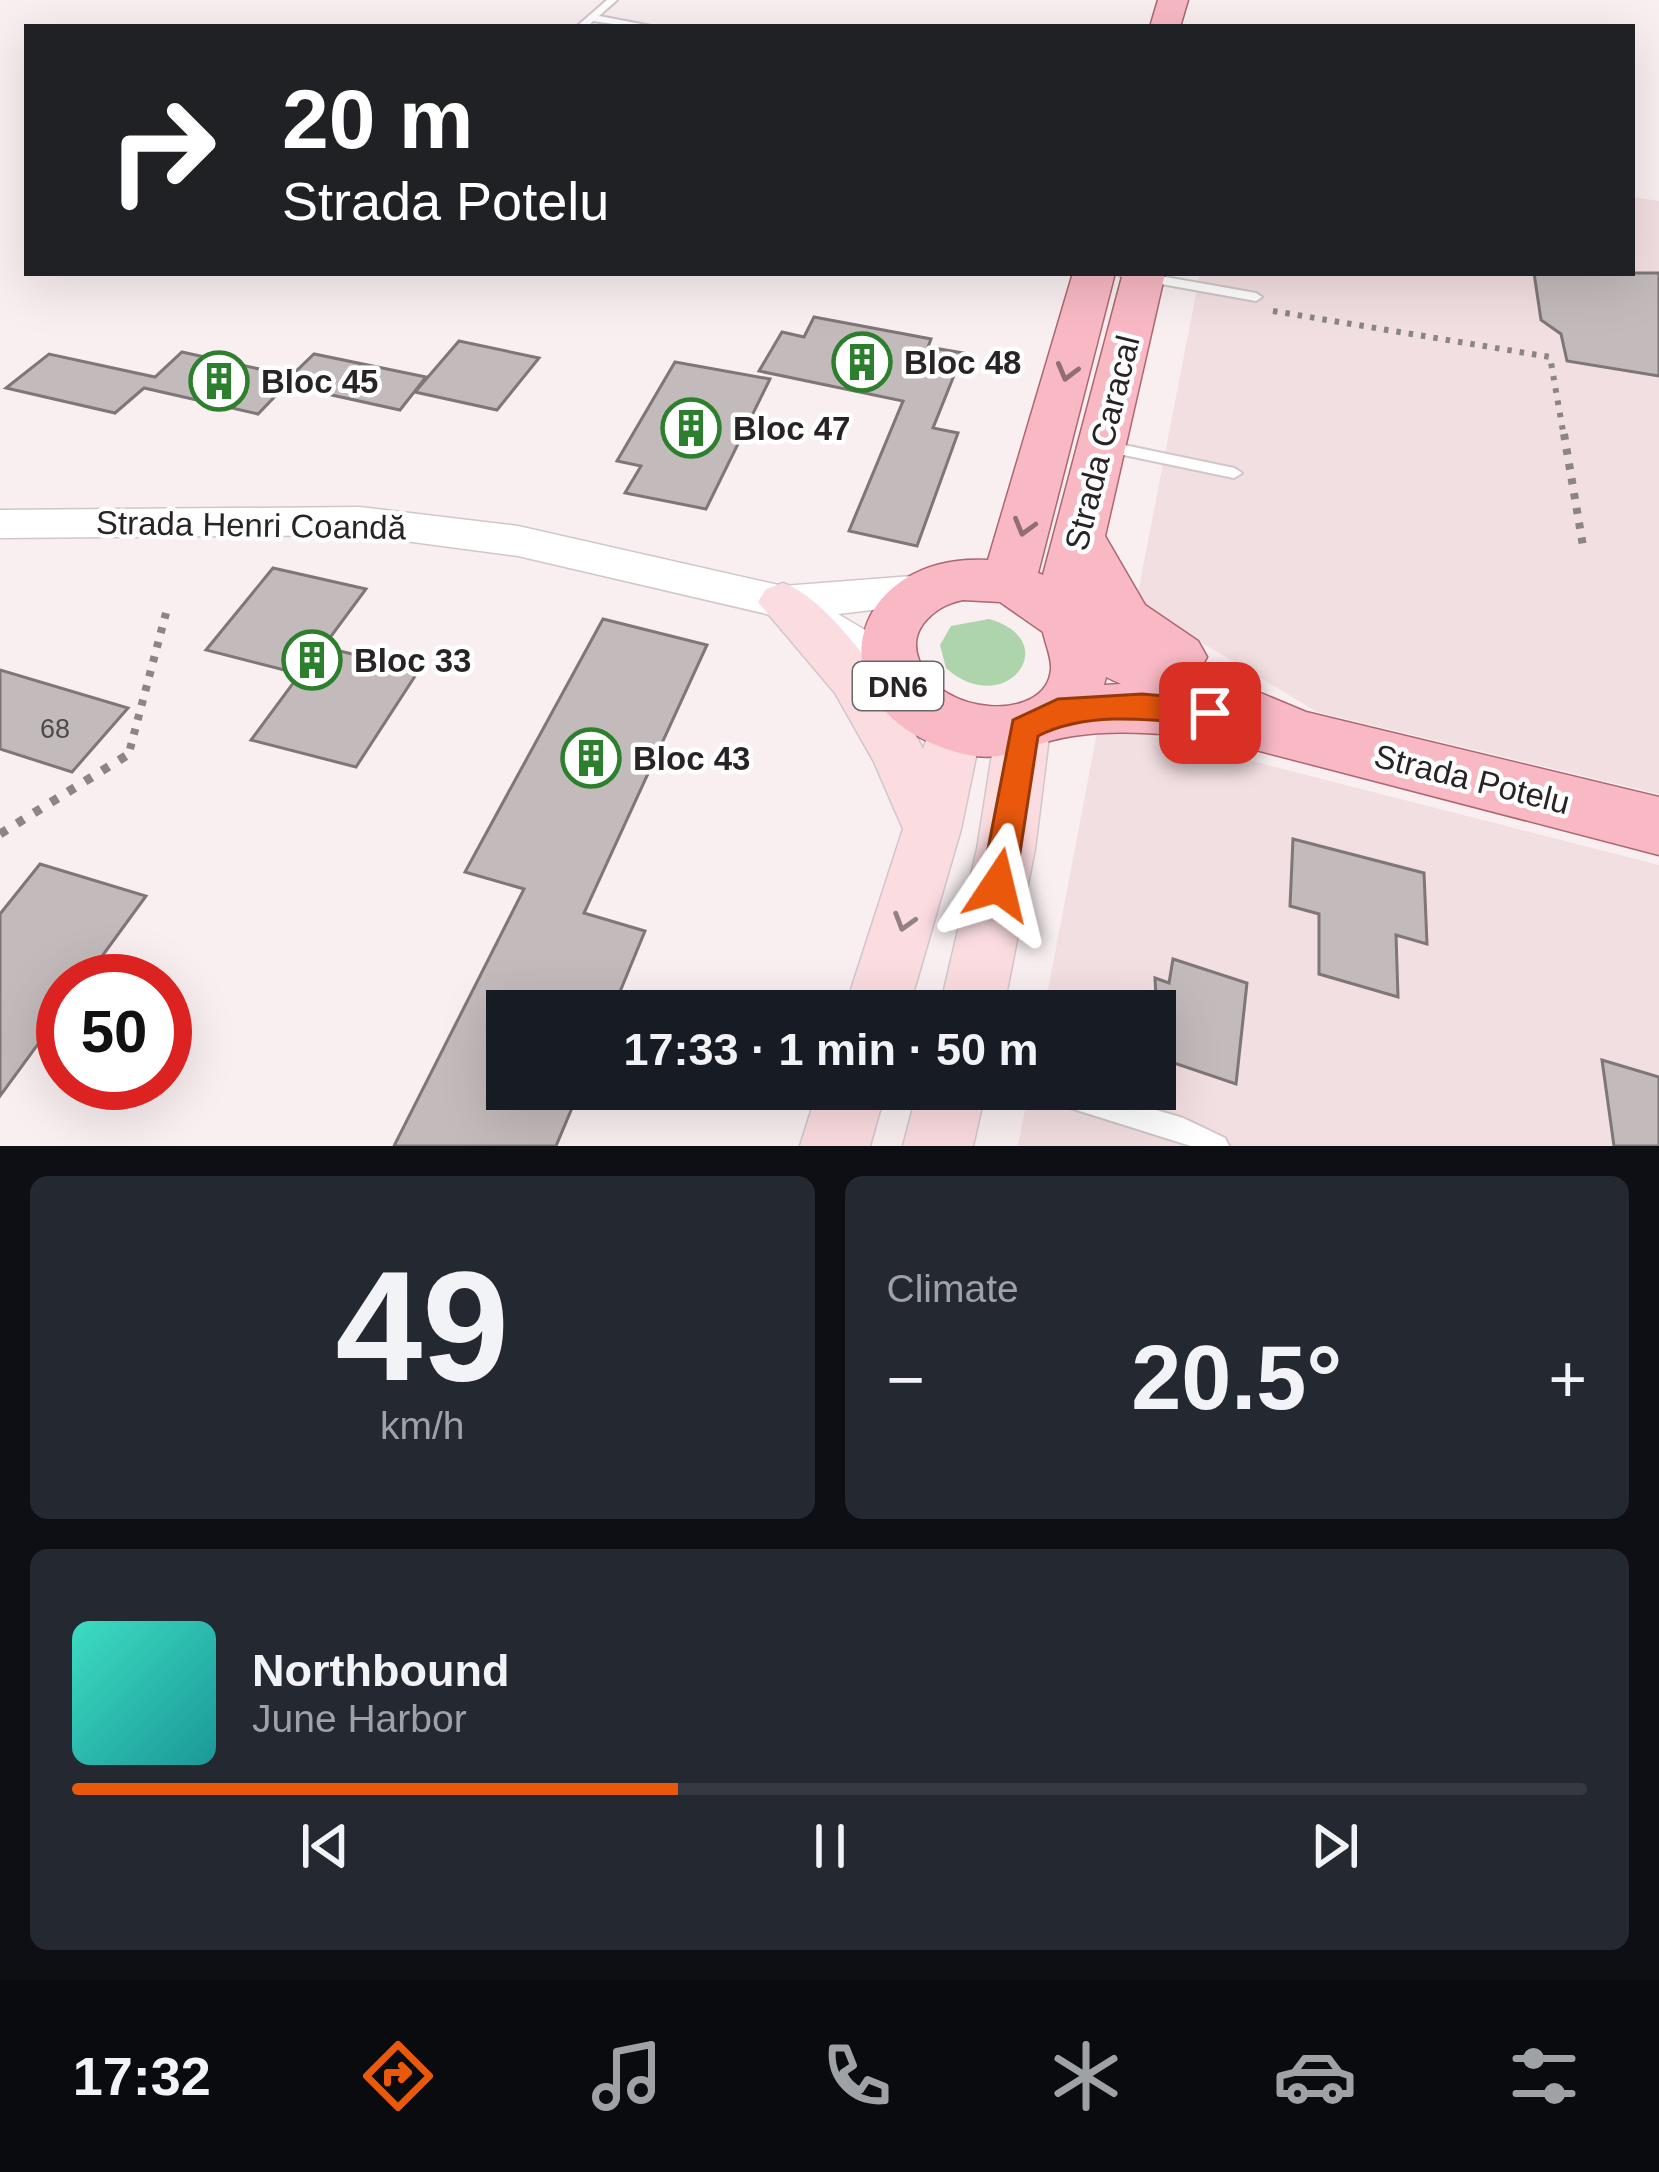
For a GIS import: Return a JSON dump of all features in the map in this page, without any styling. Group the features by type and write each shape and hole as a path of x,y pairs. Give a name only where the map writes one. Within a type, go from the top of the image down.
{"main road":[{"name":"Strada Caracal","path":"1008,584 1125,276"},
{"name":"Strada Caracal","path":"1065,620 1101,445 1126,276"},
{"path":"1079,536 1110,600 1139,634 1304,735"},
{"path":"925,591 964,580 1008,584 1045,601 1065,620 1078,643 1079,680 1041,720 1006,849 976,990"},
{"name":"DN6","path":"925,591 905,605 892,623 886,644 889,666 912,703 955,728 990,734 1041,720"},
{"path":"783,602 853,678 897,752 932,829"},
{"name":"Strada Potelu","path":"1065,620 1136,664 1304,735"},
{"name":"Strada Potelu","path":"1041,720 1142,707 1210,713 1659,826"},
{"name":"DN6","path":"882,990 932,829 955,728"},
{"path":"835,1146 846,1110"},
{"path":"938,1146 947,1110"}],"street":[{"name":"Strada Henri Coandă","path":"0,524 360,521 518,541 783,602 925,591"},
{"name":"Strada Henri Coandă","path":"783,602 889,666"}],"lane":[{"path":"585,24 612,0"},
{"path":"592,18 632,24"},
{"path":"1135,276 1255,303"},
{"path":"1101,445 1234,472"},
{"path":"1117,1110 1217,1146"}],"path":[{"path":"1255,303 1550,357 1583,546"},
{"path":"0,834 129,754 166,613"}],"shaded area":[{"path":"1635,197 1659,201 1659,794 1317,712 1136,603 1199,276 1635,276"},
{"path":"1099,722 1659,865 1659,1146 1018,1146 1025,1110 1176,1110 1176,990 1048,990"}],"green space":[{"path":"989,619 1012,630 1023,643 1025,658 1019,672 1006,682 988,686 968,682 946,668 940,645 951,626"}],"building":[{"path":"1659,273 1659,376 1567,361 1561,334 1541,320 1534,276"},
{"path":"814,317 931,339 928,347 963,353 933,428 958,433 917,546 849,531 903,401 759,371 782,332 804,337"},
{"path":"459,341 539,358 497,410 415,392"},
{"name":"Bloc 45","path":"182,352 291,376 314,354 426,377 400,410 286,385 258,414 144,388 115,413 6,388 49,354 155,377"},
{"name":"Bloc 47","path":"675,362 770,379 706,509 625,493 641,466 617,461"},
{"name":"Bloc 33","path":"273,568 366,589 323,647 419,670 356,767 251,740 300,674 206,650"},
{"path":"603,619 707,645 584,913 645,931 621,990 486,990 486,1110 571,1110 556,1146 394,1146 524,889 465,872"},
{"path":"0,670 128,708 72,772 0,749"},
{"path":"1293,839 1424,873 1427,944 1396,935 1398,997 1319,974 1319,914 1290,906"},
{"path":"40,864 146,896 104,954 36,954 36,1047 0,1096 0,914"},
{"path":"1173,959 1247,983 1236,1084 1176,1064 1176,990 1156,990 1155,978 1169,983"},
{"path":"1602,1060 1659,1077 1659,1146 1614,1146"}],"place":[{"name":"Bloc 48","path":"862,362"},
{"name":"Bloc 45","path":"219,381"},
{"name":"Bloc 47","path":"691,428"},
{"name":"Bloc 33","path":"312,660"},
{"name":"Bloc 43","path":"591,758"}],"route":[{"path":"998,885 1024,729 1058,712 1116,707 1210,713"}]}
